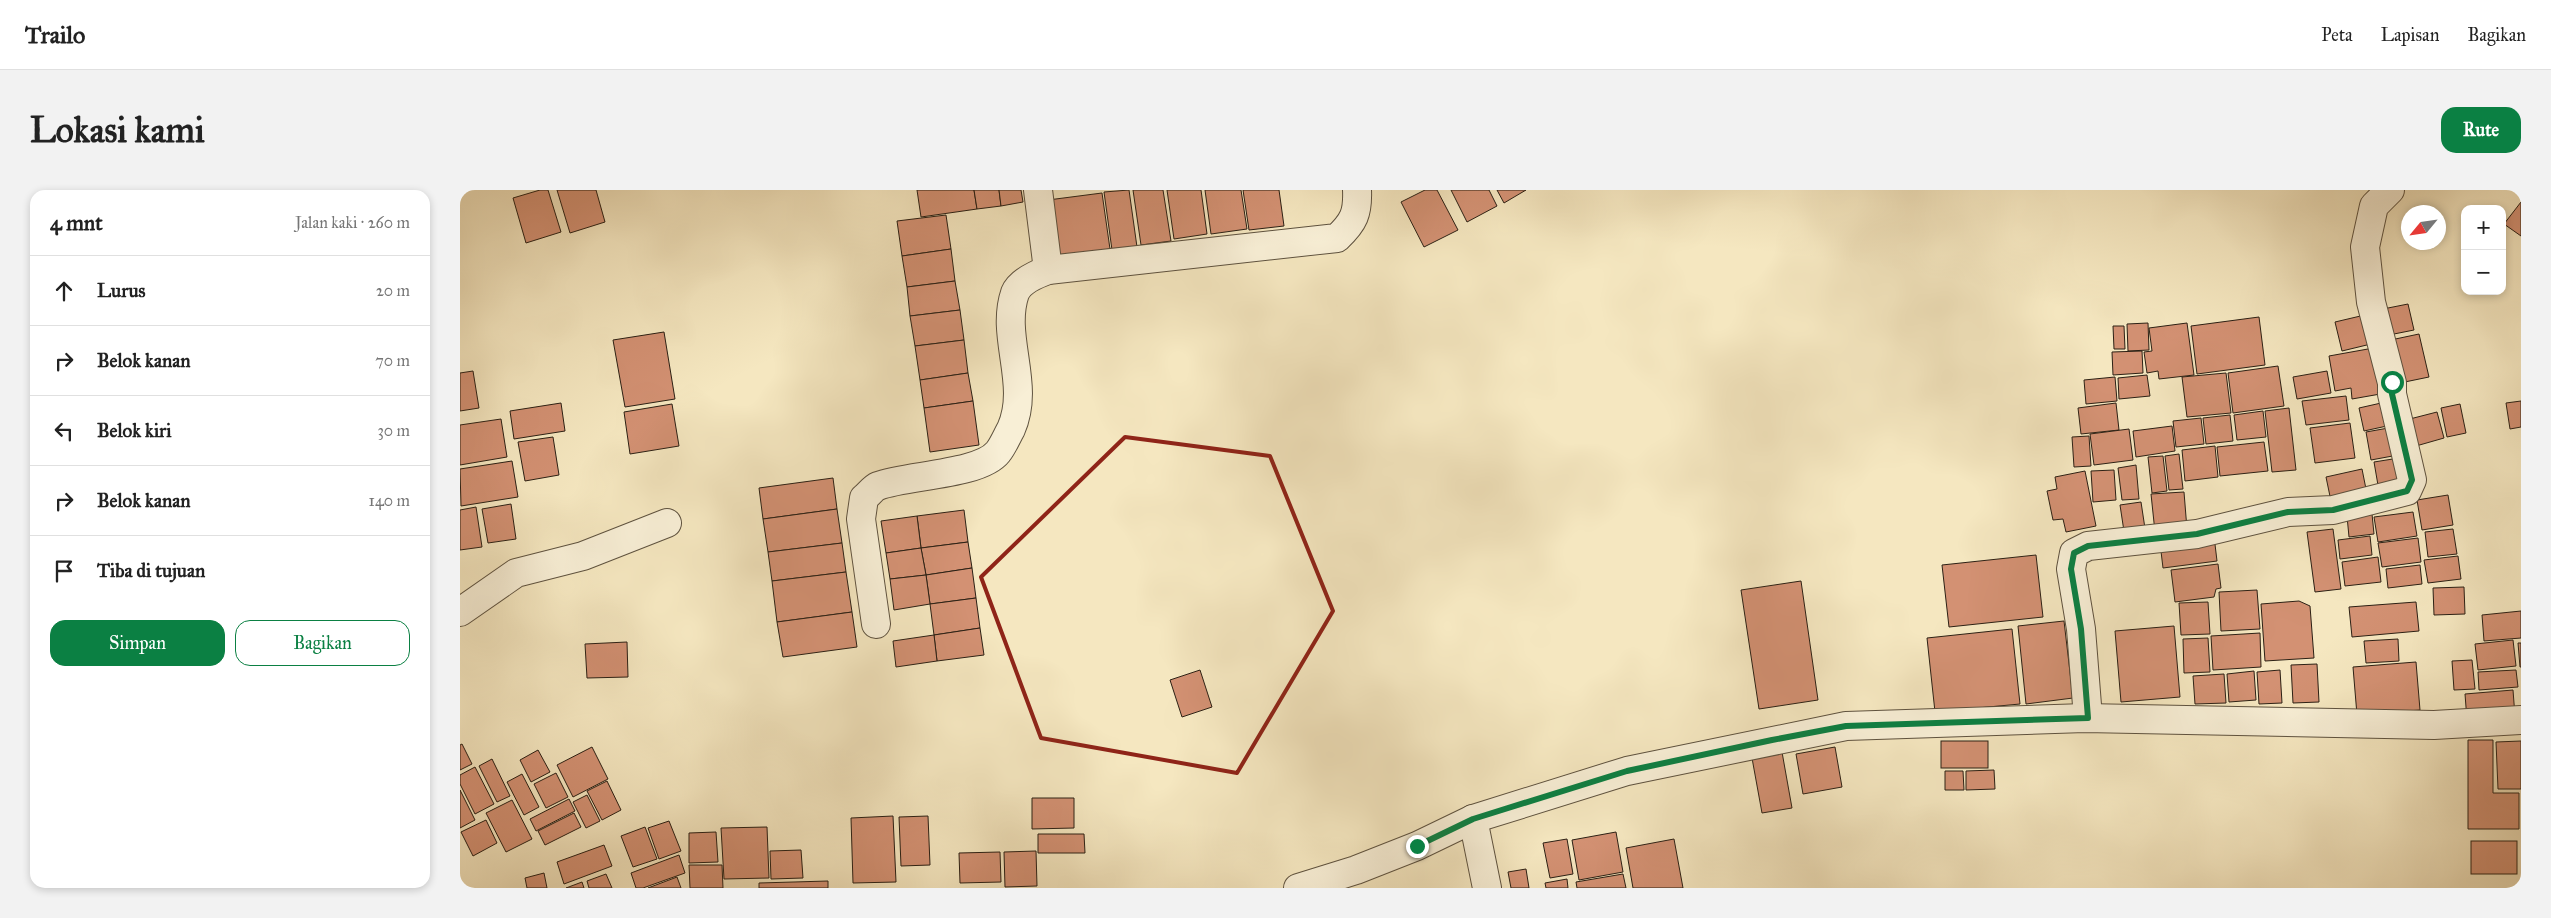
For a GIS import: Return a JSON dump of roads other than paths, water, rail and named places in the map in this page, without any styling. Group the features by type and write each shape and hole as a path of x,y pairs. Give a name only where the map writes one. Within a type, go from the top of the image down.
{"street":[{"path":"1038,190 1048,270"},
{"path":"876,624 861,519 864,498 877,486 975,466 997,453 1011,428 1016,411 1019,379 1011,332 1016,292 1033,276 1048,270 1337,238 1347,229 1358,209 1357,190"},
{"path":"2088,718 2081,629 2071,569 2074,553 2088,546 2197,534 2288,512 2333,510 2407,491 2412,480 2392,394 2392,382 2371,302 2365,247 2374,206 2390,190"},
{"path":"460,612 516,573 584,556 667,523"},
{"path":"1298,888 1356,870 1408,849 1473,819 1627,771 1846,726 2088,718 2434,725 2521,720"},
{"path":"1473,819 1487,888"}]}
